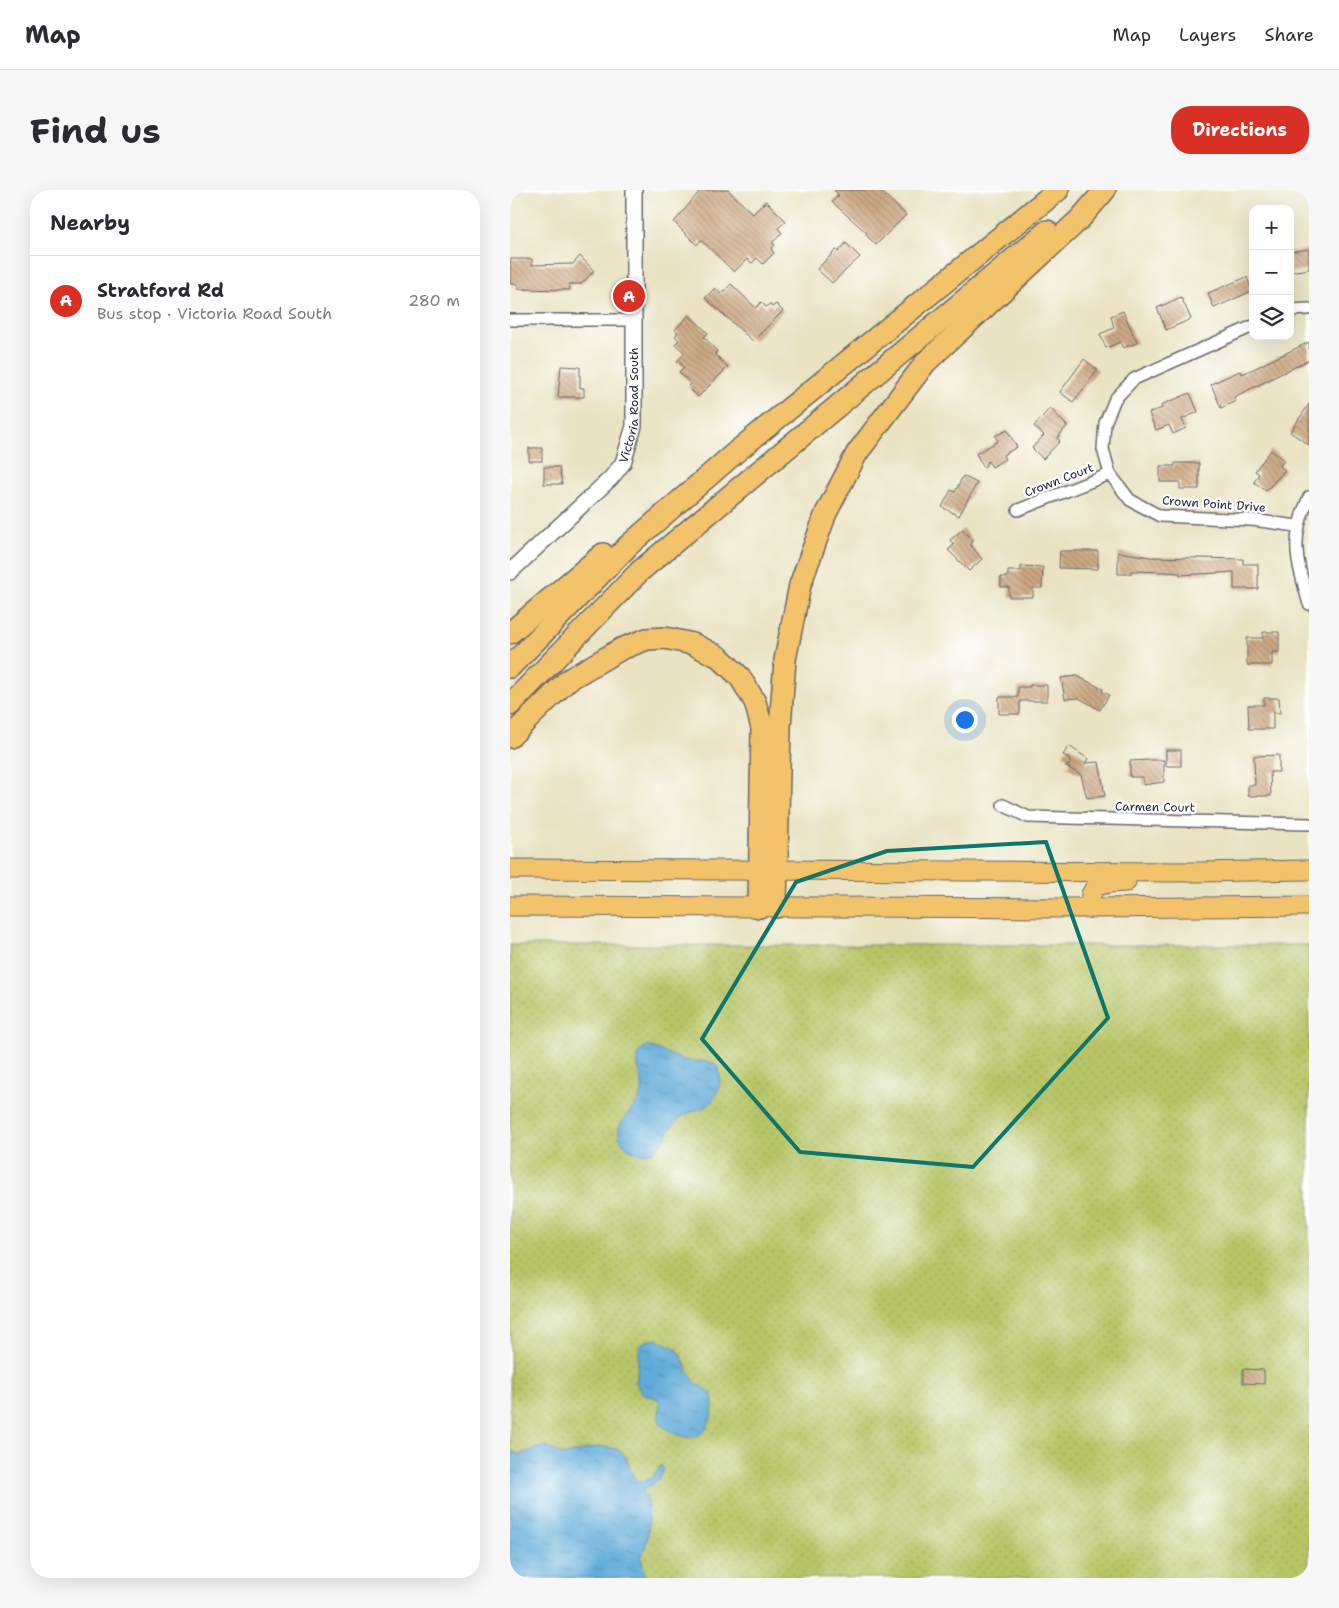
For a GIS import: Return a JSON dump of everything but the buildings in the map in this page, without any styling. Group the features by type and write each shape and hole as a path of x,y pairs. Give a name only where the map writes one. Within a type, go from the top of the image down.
{"highway":[{"path":"510,667 628,545 736,452 1058,190"},
{"path":"510,705 640,571 1096,190"},
{"path":"768,870 785,660 800,585 826,513 857,453 926,362 1080,219 1105,190"},
{"path":"510,632 648,515 736,452"},
{"path":"510,737 568,680 622,649 646,639 665,638 693,644 719,657 740,677 754,702 762,728 768,907"},
{"path":"510,869 1197,872 1309,870"},
{"path":"1090,908 1093,889 1102,884 1270,880 1309,876"},
{"path":"1221,905 1309,899"},
{"path":"510,906 1090,908 1221,905 1309,906"}],"street":[{"name":"Victoria Road South","path":"510,572 611,478 623,463 634,426 634,190"},
{"path":"1294,310 1309,309"},
{"path":"510,320 634,320"},
{"name":"Crown Point Drive","path":"1249,328 1134,379 1115,399 1105,423 1103,449 1110,474 1130,500 1160,516 1252,520 1297,526"},
{"name":"Crown Court","path":"1018,510 1110,474"},
{"path":"1309,497 1297,526 1297,560 1309,604"},
{"name":"Carmen Court","path":"1003,805 1028,818 1309,824"}],"highlighted area":[{"path":"1046,842 1108,1018 973,1167 800,1152 702,1039 796,882 887,851"}],"green space":[{"path":"510,945 1309,945 1309,1578 510,1578"}],"water":[{"path":"646,1046 681,1059 713,1063 720,1073 720,1082 716,1095 708,1105 683,1116 658,1147 648,1153 642,1153 630,1150 625,1146 619,1135 619,1129 622,1121 642,1094 638,1058 640,1051"},
{"path":"657,1339 677,1349 693,1379 712,1394 713,1403 710,1421 701,1434 694,1437 676,1434 663,1427 659,1420 659,1400 642,1393 636,1383 640,1345 648,1340"},
{"path":"545,1446 563,1455 596,1447 616,1449 624,1454 634,1477 641,1481 649,1479 661,1465 664,1469 658,1479 643,1490 648,1505 649,1524 647,1541 641,1558 646,1578 510,1578 510,1451 520,1454"}],"place":[{"name":"Stratford Rd","path":"629,296"}]}
